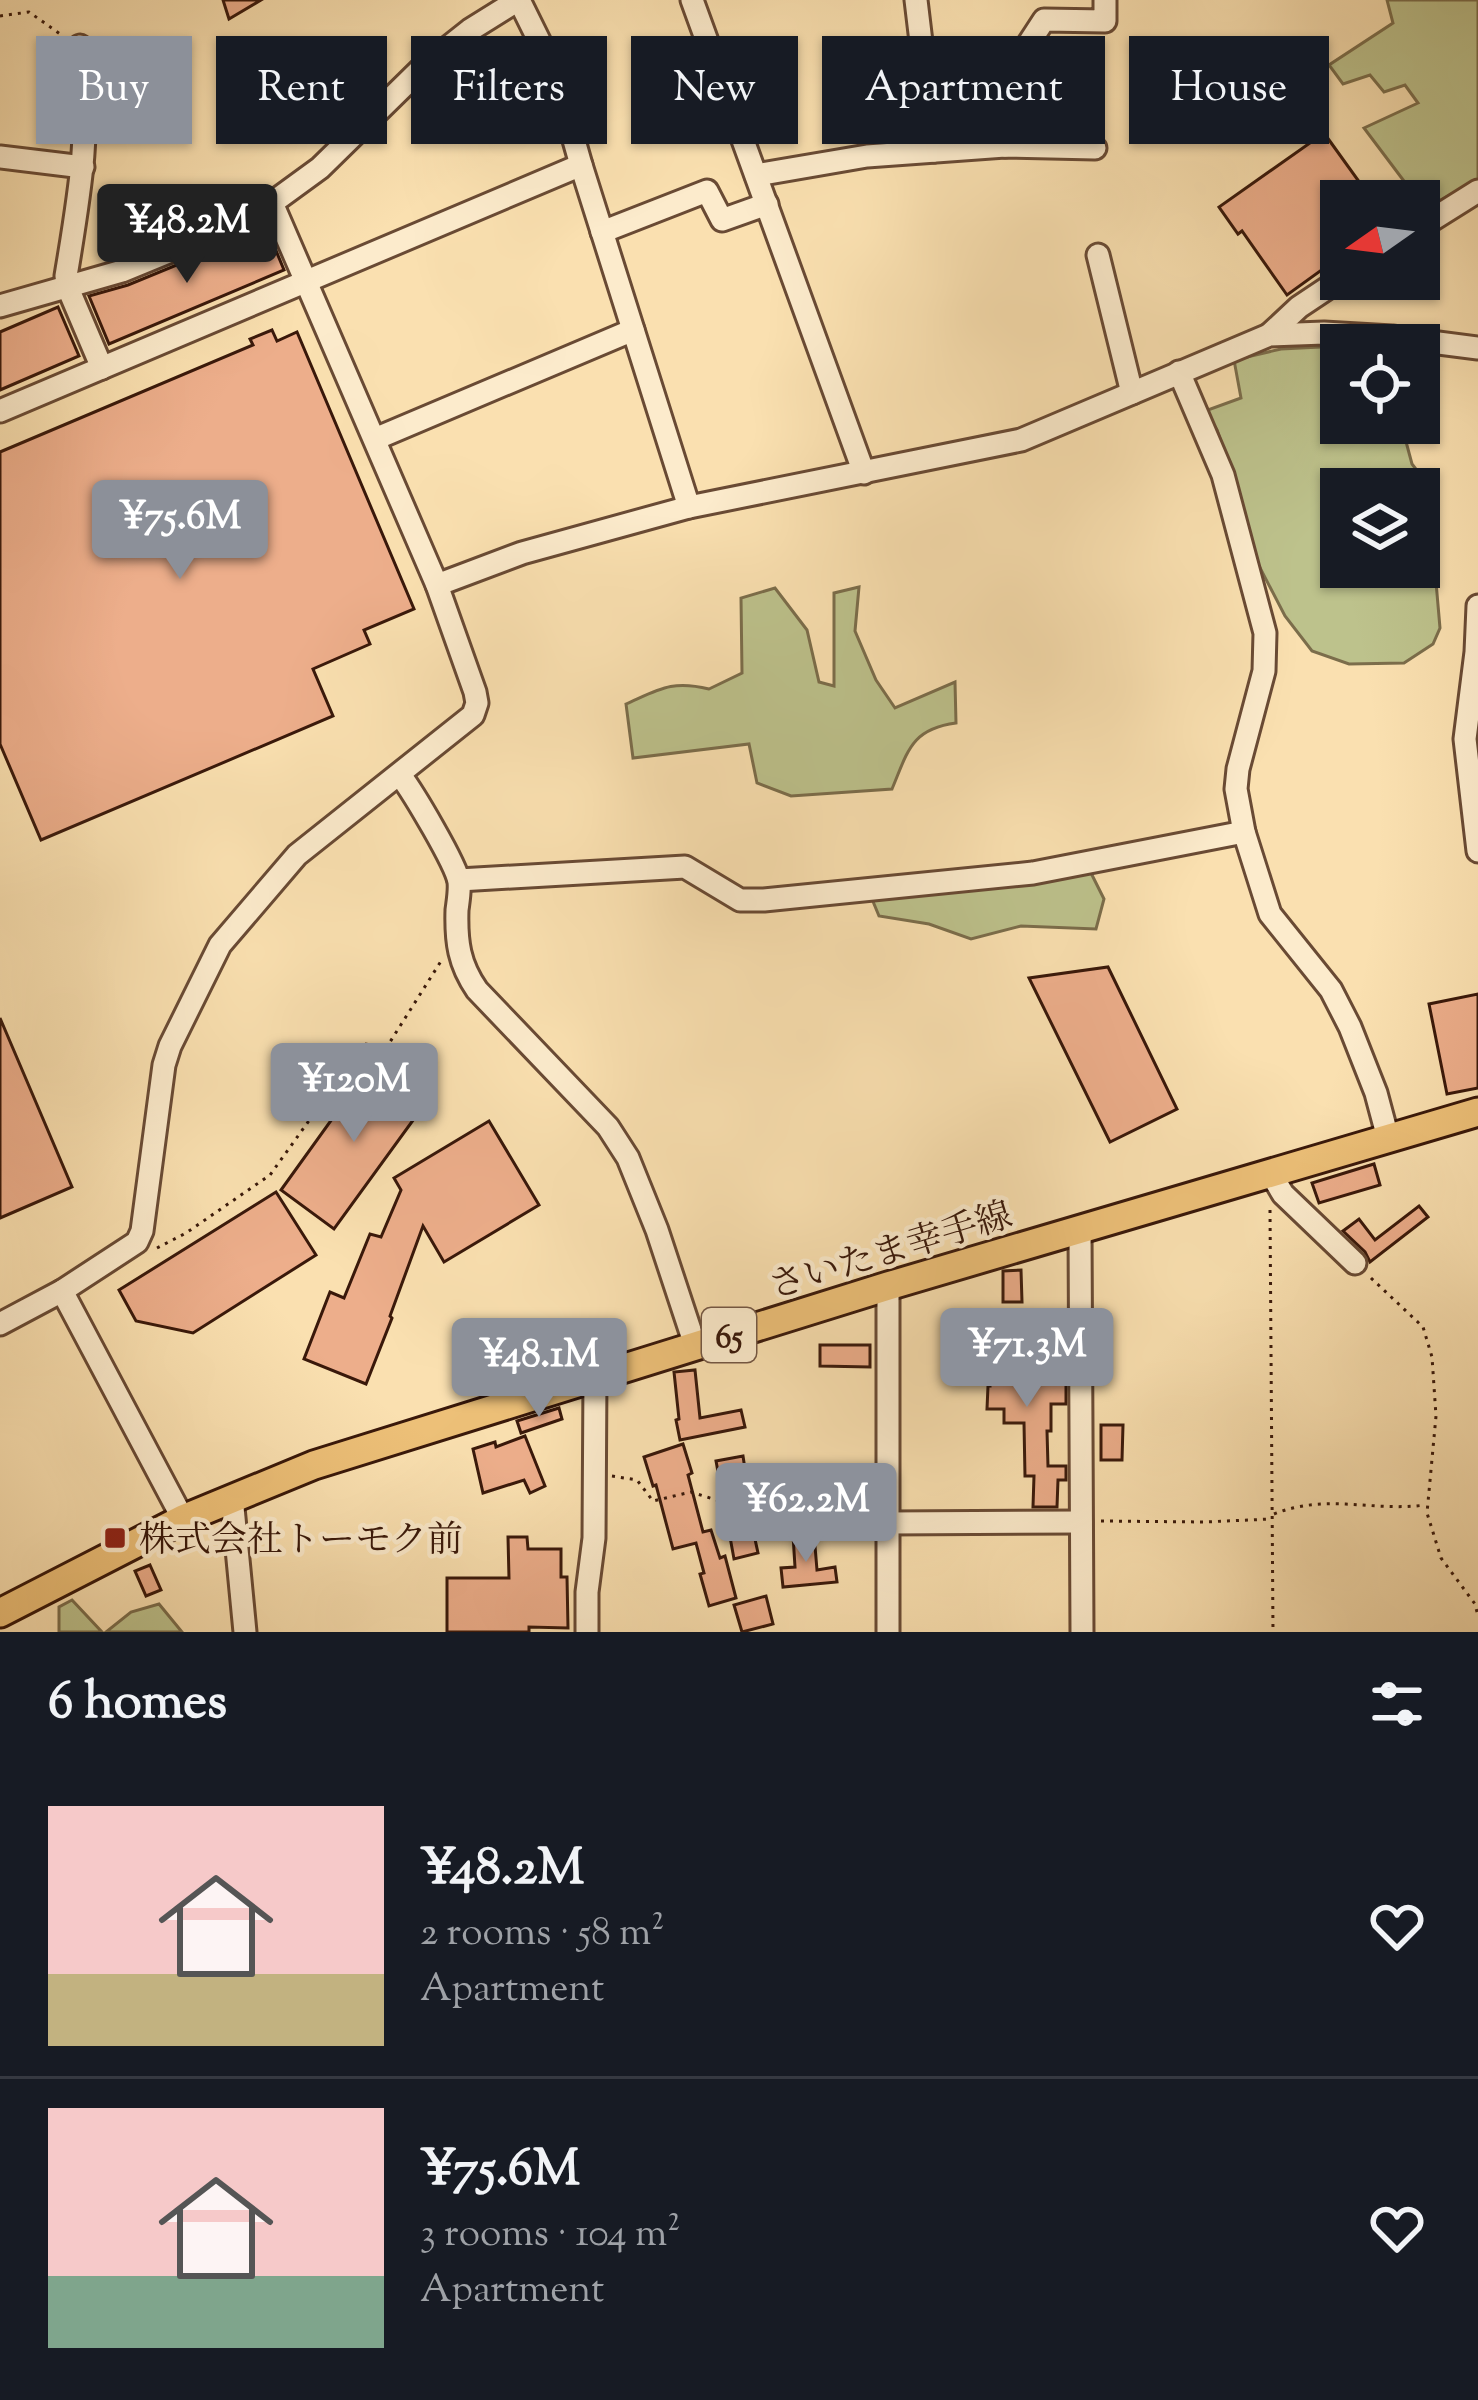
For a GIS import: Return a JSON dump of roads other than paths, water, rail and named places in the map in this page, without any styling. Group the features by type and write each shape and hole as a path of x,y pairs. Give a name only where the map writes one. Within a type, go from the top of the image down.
{"main road":[{"name":"さいたま幸手線","path":"0,1613 183,1519 314,1465 888,1286 1478,1112"}],"street":[{"path":"0,306 122,271 234,225 320,168 422,68 519,0 555,73 688,507"},
{"path":"692,0 864,473"},
{"path":"916,0 934,151"},
{"path":"1005,146 1005,80 1044,20 1105,21 1105,0"},
{"path":"84,144 66,276 102,368"},
{"path":"756,176 867,156 1005,146 1095,148"},
{"path":"0,157 83,167"},
{"path":"0,411 581,165"},
{"path":"602,232 707,190 722,220 767,204"},
{"path":"1440,214 1478,190"},
{"path":"0,1324 137,1242 164,1066 220,945 297,855 473,715 477,704 437,585 272,202"},
{"path":"1098,255 1132,393"},
{"path":"1269,335 1320,293"},
{"path":"375,439 633,330"},
{"path":"437,585 522,553 688,507 1021,440 1269,335 1392,337 1478,348"},
{"path":"1179,372 1223,476 1265,633 1264,671 1238,769 1236,789 1244,832 1270,914 1331,990 1350,1027 1388,1138"},
{"path":"1478,606 1465,739 1478,851"},
{"path":"400,775 459,880 457,947 466,974 608,1126 628,1158 695,1345"},
{"path":"459,880 685,867 740,900 764,900 1033,873 1244,832"},
{"path":"1270,1172 1283,1194 1355,1263"},
{"path":"1080,1229 1082,1632"},
{"path":"888,1286 888,1632"},
{"path":"62,1291 183,1519"},
{"path":"587,1632 594,1538 595,1376"},
{"path":"232,1497 245,1632"},
{"path":"888,1523 1081,1521"}],"place":[{"name":"株式会社トーモク前","path":"115,1538"}]}
